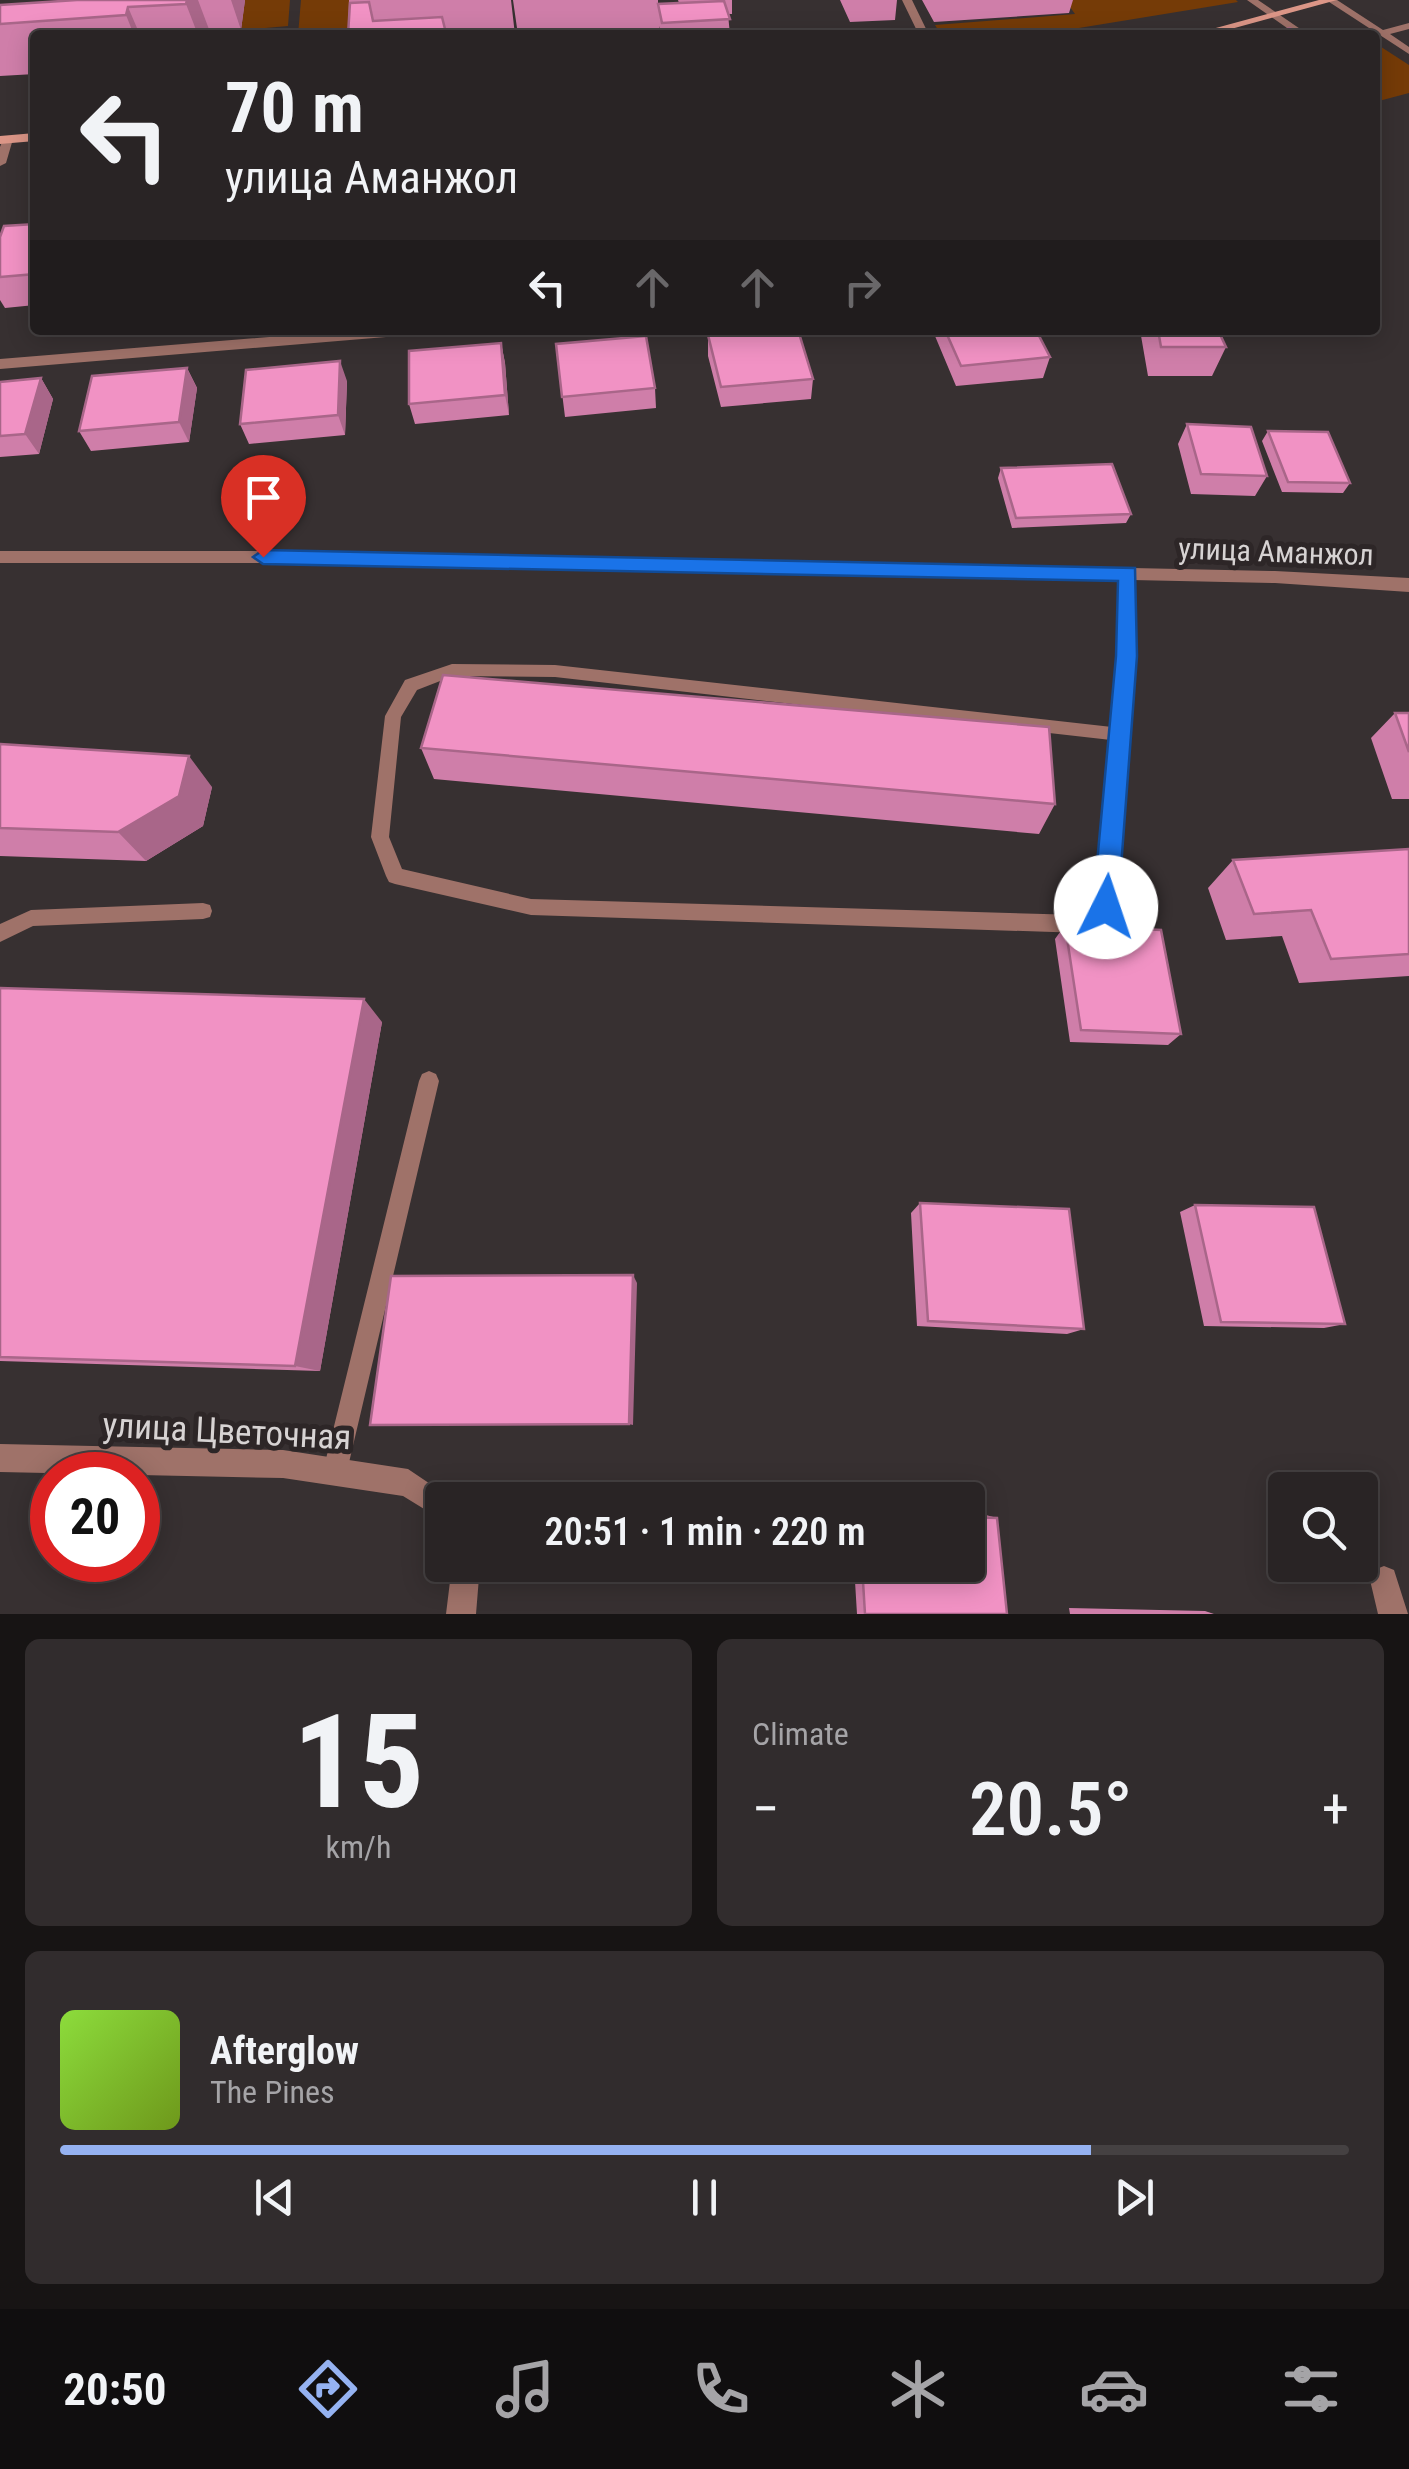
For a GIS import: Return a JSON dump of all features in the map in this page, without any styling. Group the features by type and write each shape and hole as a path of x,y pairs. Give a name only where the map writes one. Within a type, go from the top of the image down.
{"main road":[{"path":"1216,30 1332,0"},
{"path":"4,140 30,138"}],"street":[{"path":"0,364 350,335"},
{"name":"улица Аманжол","path":"0,557 338,557 1128,574 1409,585"},
{"name":"улица Цветочная","path":"0,1458 283,1464 408,1483 425,1494"},
{"path":"1384,1580 1393,1614"},
{"path":"461,1614 464,1582"}],"lane":[{"path":"907,0 922,30"},
{"path":"1252,0 1297,30"},
{"path":"1332,0 1379,30"},
{"path":"1382,32 1409,26"},
{"path":"1382,32 1409,50"},
{"path":"0,162 4,140"},
{"path":"1117,734 555,671 452,670 411,686 393,716 380,837 395,876 532,907 1082,924 1106,907 1126,656 1128,574"},
{"path":"0,932 31,918 203,911"},
{"path":"334,1471 429,1081"}],"shaded area":[{"path":"245,0 290,0 288,26 241,30"},
{"path":"301,0 357,0 354,30 298,30"},
{"path":"1065,0 1238,2 1067,30 938,30 935,25 1075,14"},
{"path":"1380,46 1409,65 1409,93 1380,101"}],"building":[{"path":"187,0 186,4 128,7 126,15 0,24 0,5"},
{"path":"724,1 730,19 662,23 658,4"},
{"path":"369,2 373,21 442,17 445,29 348,30 350,3"},
{"path":"30,224 30,274 0,277 0,237 4,226"},
{"path":"708,335 800,335 813,379 721,387"},
{"path":"947,335 1039,335 1050,357 961,366"},
{"path":"1159,335 1220,335 1226,347 1161,347"},
{"path":"646,336 655,388 562,397 556,344"},
{"path":"501,343 505,395 409,404 409,351"},
{"path":"340,361 338,415 240,424 246,370"},
{"path":"187,368 179,422 79,431 92,376"},
{"path":"41,378 25,434 0,436 0,382"},
{"path":"1187,424 1251,427 1267,476 1201,474"},
{"path":"1268,431 1328,432 1350,483 1288,482"},
{"path":"1112,464 1131,514 1016,518 1001,468"},
{"path":"443,675 1049,727 1055,804 421,748"},
{"path":"1395,713 1409,713 1409,752"},
{"path":"0,744 189,756 179,796 118,832 0,828"},
{"path":"1409,849 1409,954 1331,959 1311,910 1254,914 1233,860"},
{"path":"1065,925 1161,930 1181,1034 1081,1030"},
{"path":"0,988 364,999 295,1366 0,1357"},
{"path":"920,1203 1069,1209 1084,1329 928,1321"},
{"path":"1195,1205 1314,1207 1345,1324 1221,1322"},
{"path":"633,1275 629,1424 370,1425 391,1276"},
{"path":"985,1518 997,1518 1007,1614 865,1614 863,1582 985,1582"}],"route":[{"path":"263,557 1128,574 1126,656 1106,907"}]}
